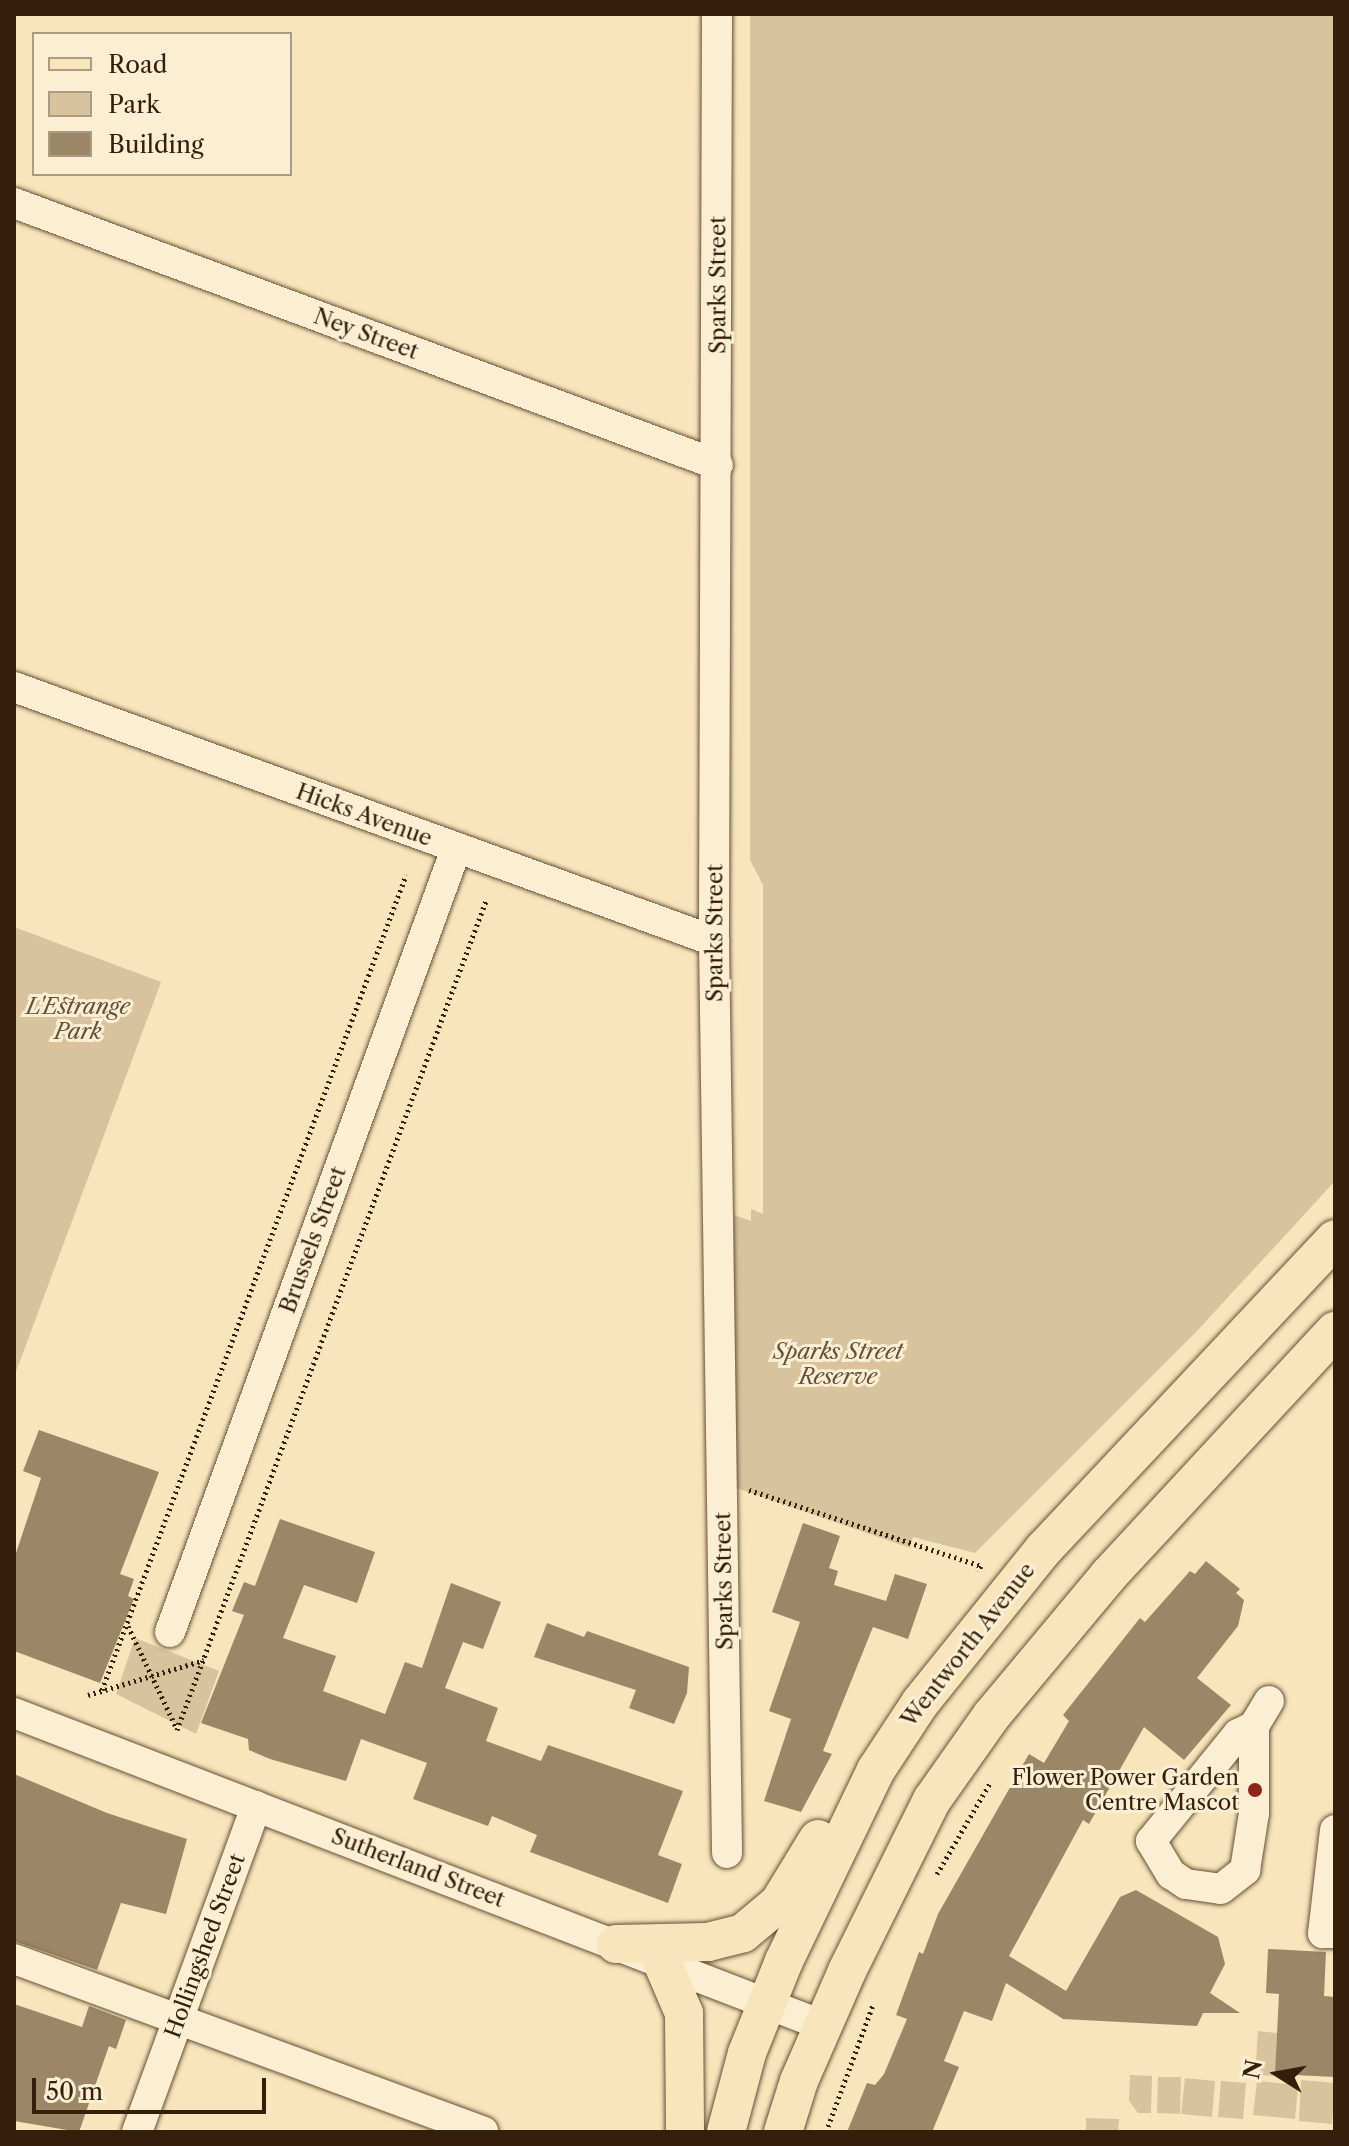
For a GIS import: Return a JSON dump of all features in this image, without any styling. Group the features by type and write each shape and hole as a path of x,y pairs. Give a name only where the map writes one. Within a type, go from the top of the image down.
{"main road":[{"name":"Wentworth Avenue","path":"726,2132 747,2053 768,2002 876,1770 920,1703 1044,1549 1335,1239"},
{"path":"783,2132 822,2025 893,1872 932,1800 992,1715 1109,1575 1335,1331"},
{"path":"616,1944 708,1942 743,1933 779,1903 823,1830 876,1770"},
{"path":"662,1962 684,2013 685,2132"}],"street":[{"name":"Sparks Street","path":"717,14 718,465 714,941 727,1853"},
{"name":"Ney Street","path":"14,203 718,465"},
{"name":"Hicks Avenue","path":"14,687 714,941"},
{"name":"Brussels Street","path":"170,1632 456,849"},
{"name":"Sutherland Street","path":"14,1713 822,2025"},
{"path":"1261,1714 1254,1813 1245,1870 1221,1889 1186,1884 1171,1874 1151,1841 1238,1734 1261,1714"},
{"name":"Hollingshed Street","path":"137,2132 256,1806"},
{"path":"1335,1830 1323,1933 1335,1933"},
{"path":"14,1959 483,2132"}],"path":[{"path":"102,1690 406,875"},
{"path":"127,1624 177,1730 486,901"},
{"path":"740,1489 981,1566"},
{"path":"88,1695 204,1660"},
{"path":"932,1882 996,1772"},
{"path":"826,2132 876,1998"}],"green space":[{"name":"Sparks Street Reserve","path":"750,14 1335,14 1335,1181 1197,1331 975,1553 913,1537 910,1548 731,1486 734,1215 751,1221 751,1209 763,1214 763,885 750,860"},
{"name":"L'Estrange Park","path":"14,927 161,982 14,1377"},
{"path":"135,1638 219,1671 196,1734 116,1694"},
{"path":"1258,2031 1277,2033 1276,2076 1255,2075"},
{"path":"1130,2075 1152,2076 1151,2113 1138,2113 1129,2101"},
{"path":"1158,2077 1181,2077 1180,2114 1157,2113"},
{"path":"1185,2078 1215,2081 1212,2117 1181,2114"},
{"path":"1301,2080 1335,2083 1332,2124 1299,2121"},
{"path":"1221,2081 1246,2083 1243,2119 1218,2117"},
{"path":"1257,2081 1298,2085 1295,2119 1253,2115"},
{"path":"1086,2118 1119,2119 1118,2132 1086,2132"}],"building":[{"path":"39,1430 159,1472 120,1574 134,1579 128,1596 134,1599 100,1683 14,1651 14,1559 41,1478 23,1471"},
{"path":"280,1519 375,1552 357,1603 304,1585 283,1638 336,1656 323,1691 385,1714 405,1662 422,1668 451,1583 501,1602 483,1649 463,1642 445,1688 498,1708 486,1741 541,1761 548,1745 683,1791 658,1855 682,1864 668,1903 530,1852 537,1835 492,1816 488,1826 413,1799 427,1763 361,1739 346,1781 270,1759 249,1750 248,1739 201,1723 244,1615 232,1611 244,1582 255,1586"},
{"path":"803,1523 840,1536 829,1568 838,1571 834,1585 886,1601 895,1574 927,1584 908,1639 873,1627 823,1751 832,1754 801,1812 764,1801 791,1719 769,1711 800,1622 772,1612"},
{"path":"1206,1561 1240,1589 1236,1593 1244,1600 1238,1626 1197,1678 1231,1705 1184,1760 1144,1727 1089,1824 1083,1820 1009,1956 1066,1991 1120,1897 1136,1890 1218,1937 1225,1964 1210,1993 1240,2013 1203,2013 1197,2026 1063,2019 1006,1983 992,2021 964,2011 944,2061 959,2067 932,2132 847,2132 867,2083 875,2085 884,2074 907,2019 896,2015 919,1952 923,1954 938,1914 1029,1754 1044,1763 1069,1721 1063,1715 1140,1618 1145,1622 1190,1571 1195,1574"},
{"path":"547,1623 584,1637 587,1631 689,1667 687,1693 674,1724 629,1708 636,1690 534,1657"},
{"path":"14,1774 107,1813 187,1839 166,1914 121,1903 97,1970 14,1941"},
{"path":"1268,1949 1326,1952 1324,1996 1335,1997 1335,2077 1275,2074 1279,1994 1266,1993"},
{"path":"14,2004 82,2027 89,2006 126,2020 116,2049 109,2046 79,2132 14,2121"}],"place":[{"name":"Flower Power Garden Centre Mascot","path":"1255,1790"}]}
